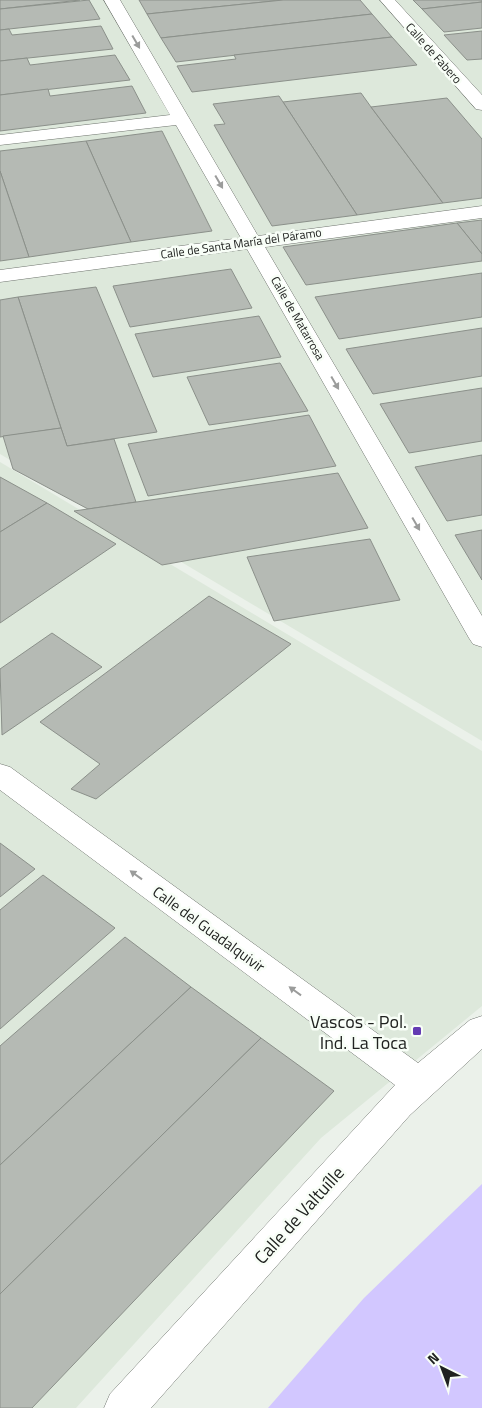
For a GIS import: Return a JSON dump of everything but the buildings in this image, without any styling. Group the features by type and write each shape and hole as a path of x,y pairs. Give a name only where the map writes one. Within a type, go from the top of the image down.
{"street":[{"name":"Calle de Matarrosa","path":"112,0 482,638"},
{"name":"Calle de Fabero","path":"387,0 482,105"},
{"path":"0,140 182,119"},
{"name":"Calle de Santa María del Páramo","path":"0,276 482,212"},
{"name":"Calle del Guadalquivir","path":"0,775 419,1083"},
{"name":"Calle de Valtuílle","path":"124,1408 419,1083 482,1030"}],"shaded area":[{"path":"0,0 482,0 482,741 0,454"},
{"path":"0,462 482,751 482,1006 321,1138 76,1408 0,1408"},
{"path":"482,1184 482,1408 268,1408 364,1298"}],"place":[{"name":"Vascos - Pol. Ind. La Toca","path":"417,1031"}]}
